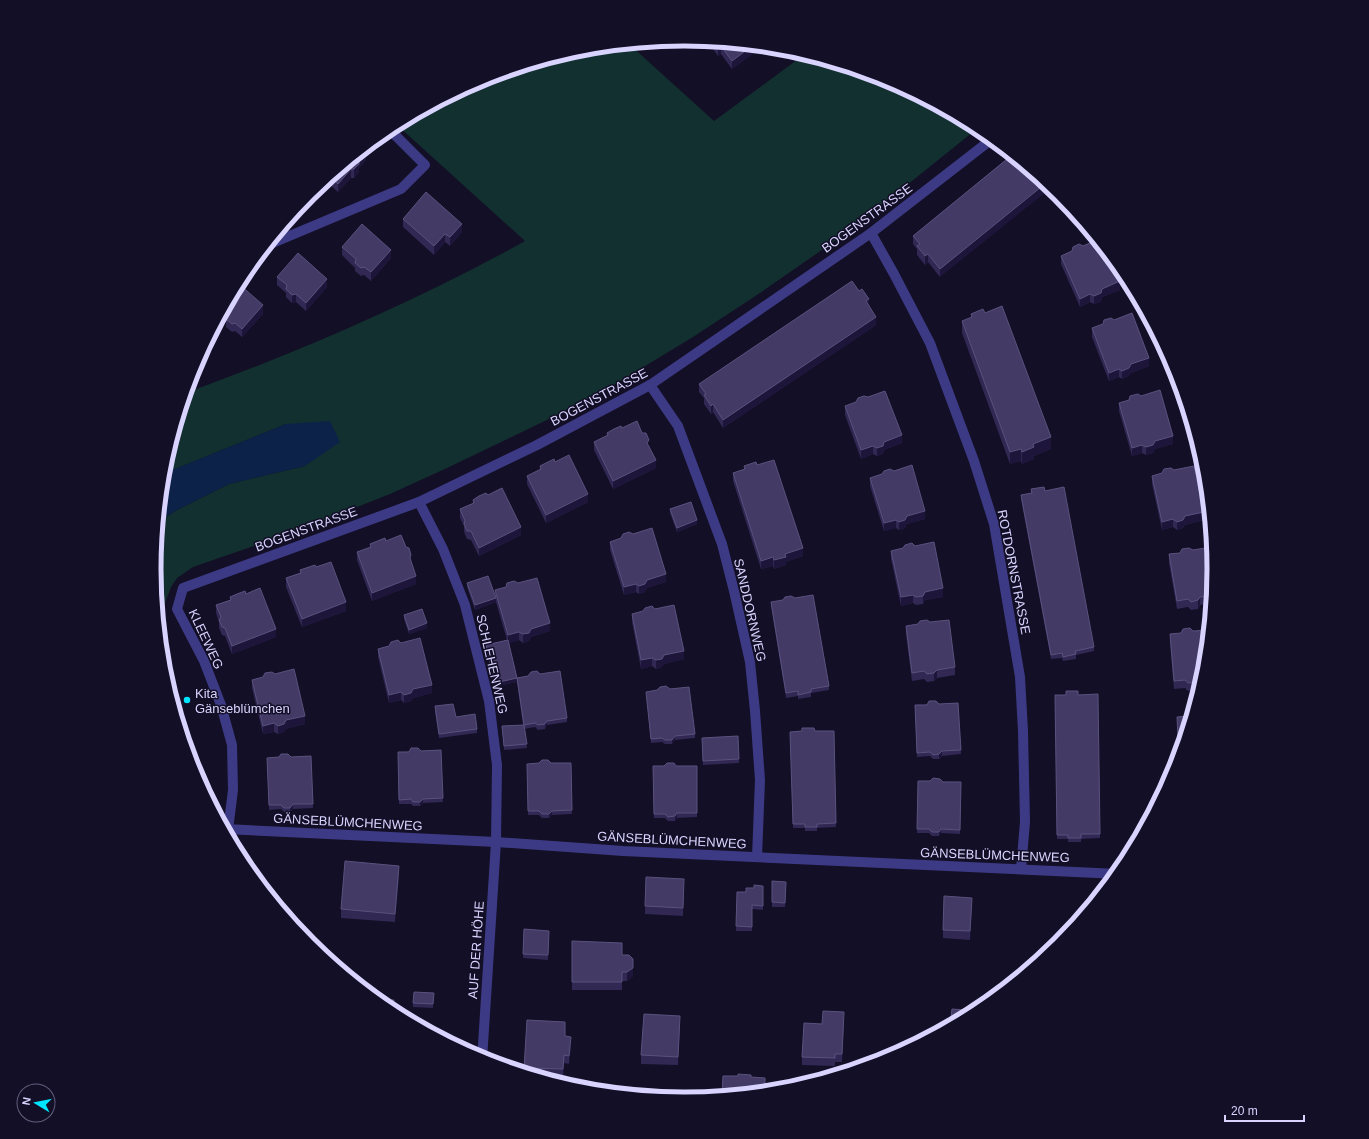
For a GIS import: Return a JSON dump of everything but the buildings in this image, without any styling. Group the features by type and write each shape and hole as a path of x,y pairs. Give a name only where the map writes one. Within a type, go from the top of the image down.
{"street":[{"path":"277,241 401,189 425,165 394,134"},
{"name":"BOGENSTRASSE","path":"179,600 183,588 419,502 537,445 650,385 871,233 987,143"},
{"name":"ROTDORNSTRASSE","path":"871,233 930,343 974,461 994,524 1020,677 1025,822 1021,869"},
{"name":"SANDDORNWEG","path":"650,385 678,426 722,544 734,591 750,662 755,711 760,780 757,857"},
{"name":"SCHLEHENWEG","path":"419,502 443,549 465,605 490,701 497,765 496,842"},
{"name":"KLEEWEG","path":"179,600 177,609 204,661 221,705 232,745 234,790 228,825"},
{"name":"GÄNSEBLÜMCHENWEG","path":"231,830 496,842 623,851 1110,874"},
{"name":"AUF DER HÖHE","path":"482,1052 496,842"}],"green space":[{"path":"634,48 714,121 798,59 853,74 885,86 916,100 972,132 842,236 693,337 609,388 551,418 390,494 289,534 193,567 177,578 171,587 165,603 162,604 161,570 163,518 229,484 305,466 286,424 170,471 179,434 193,390 273,360 359,323 443,284 525,241 402,129 453,100 516,74 582,56"}],"water":[{"path":"330,421 340,442 305,466 229,484 163,518 170,471 286,424"}],"place":[{"name":"Kita Gänseblümchen","path":"187,700"}]}
